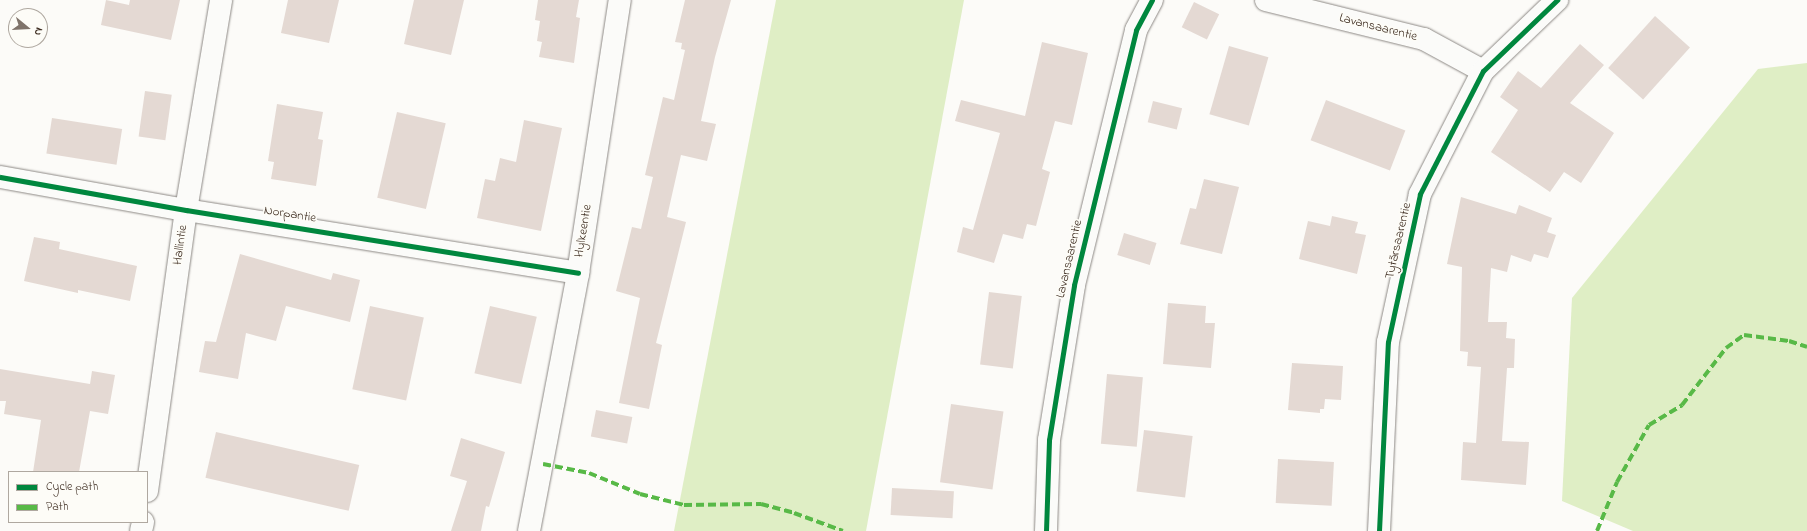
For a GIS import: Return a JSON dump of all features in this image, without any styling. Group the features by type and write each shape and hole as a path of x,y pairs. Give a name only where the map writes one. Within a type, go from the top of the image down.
{"street":[{"name":"Hallintie","path":"148,484 186,210 221,0"},
{"name":"Hylkeentie","path":"529,531 578,273 620,0"},
{"name":"Lavansaarentie","path":"1046,531 1049,440 1074,285 1136,30 1152,0"},
{"name":"Lavansaarentie","path":"1266,0 1424,40 1483,71"},
{"name":"Tytärsaarentie","path":"1379,531 1388,342 1420,194 1483,71 1557,0"},
{"name":"Norpantie","path":"0,177 186,210 578,273"}],"green space":[{"path":"776,0 964,0 866,531 674,531"},
{"path":"1807,63 1807,531 1633,531 1562,501 1572,298 1758,69"}],"building":[{"path":"106,0 129,5 130,0 180,0 171,40 101,25"},
{"path":"288,0 339,0 329,43 281,33"},
{"path":"414,0 464,0 451,55 404,44"},
{"path":"538,0 579,0 576,17 580,18 574,63 539,57 542,42 537,41 540,21 535,20"},
{"path":"685,0 731,0 715,57 701,121 716,124 707,161 681,155 667,217 686,222 656,343 662,345 649,409 619,403 640,298 616,291 632,227 641,229 653,177 645,175 663,97 674,100 685,50 681,49 682,43 675,42"},
{"path":"1194,2 1219,14 1207,39 1182,27"},
{"path":"1655,16 1690,47 1643,99 1608,68"},
{"path":"1042,42 1088,53 1072,125 1055,121 1042,169 1050,172 1036,226 1027,224 1023,239 1003,234 994,263 957,252 963,227 973,230 1000,133 955,121 961,100 1025,116"},
{"path":"1580,44 1604,65 1570,103 1614,133 1581,183 1564,172 1550,192 1491,152 1518,110 1500,97 1518,71 1541,88"},
{"path":"1229,46 1268,57 1249,126 1209,114"},
{"path":"145,91 172,95 165,140 139,137"},
{"path":"1326,100 1405,130 1390,171 1311,140"},
{"path":"1153,101 1182,108 1177,130 1148,122"},
{"path":"277,104 323,112 318,139 323,140 316,186 271,179 274,162 268,161"},
{"path":"397,112 446,123 426,209 377,198"},
{"path":"52,118 122,129 116,165 46,154"},
{"path":"524,120 562,128 541,231 477,218 485,179 495,181 500,158 516,162"},
{"path":"1204,179 1239,187 1222,254 1180,244 1190,208 1196,209"},
{"path":"1461,197 1516,214 1519,205 1552,218 1547,232 1556,235 1548,258 1534,254 1531,262 1511,255 1507,272 1491,268 1488,322 1507,322 1506,338 1515,339 1514,368 1507,368 1502,441 1529,442 1526,485 1461,480 1463,442 1476,443 1481,367 1467,366 1468,352 1460,351 1462,267 1447,264"},
{"path":"1332,216 1358,222 1355,233 1366,235 1357,274 1299,259 1308,221 1330,226"},
{"path":"1124,233 1157,243 1150,265 1117,255"},
{"path":"34,237 60,242 59,249 137,266 130,301 78,290 78,293 24,281"},
{"path":"240,254 331,280 333,273 360,280 350,322 286,306 276,341 246,333 238,379 199,372 205,341 216,342"},
{"path":"989,292 1022,296 1013,368 980,364"},
{"path":"1168,303 1206,306 1205,323 1215,323 1211,368 1163,364"},
{"path":"370,306 424,317 406,401 352,389"},
{"path":"490,306 537,317 521,384 474,373"},
{"path":"1292,363 1343,366 1341,400 1325,399 1324,409 1320,409 1320,413 1288,410"},
{"path":"0,369 90,384 92,371 115,375 108,414 90,411 79,471 33,471 41,420 4,414 6,401 0,401"},
{"path":"1107,374 1143,377 1137,447 1101,444"},
{"path":"951,404 1003,411 992,490 940,482"},
{"path":"596,410 632,417 627,444 591,437"},
{"path":"1144,430 1193,436 1185,498 1136,492"},
{"path":"216,432 359,465 349,511 205,478"},
{"path":"461,438 505,452 489,507 486,506 481,531 451,531 467,481 450,476"},
{"path":"1278,459 1334,462 1332,506 1276,503"},
{"path":"892,488 954,491 953,518 891,515"}],"marked path":[{"path":"1597,531 1617,482 1649,425 1682,405 1726,348 1744,335 1789,341 1807,347"},
{"path":"543,464 589,473 640,494 684,505 761,504 794,513 843,531"}],"cycle path":[{"path":"1046,531 1049,440 1074,285 1136,30 1152,0"},
{"path":"1379,531 1388,342 1420,194 1483,71 1557,0"},
{"path":"0,177 186,210 578,273"}]}
